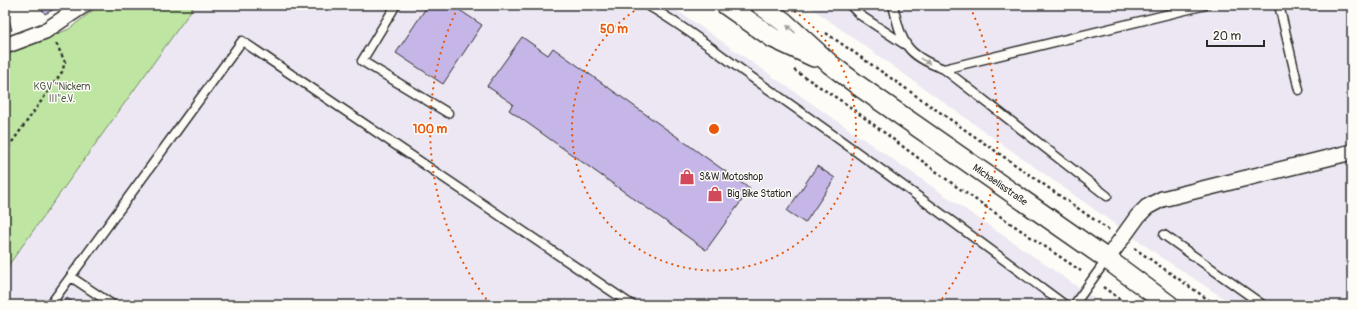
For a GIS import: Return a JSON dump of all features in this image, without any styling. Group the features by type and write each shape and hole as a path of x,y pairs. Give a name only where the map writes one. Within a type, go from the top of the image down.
{"street":[{"path":"5,46 45,31 84,5"},
{"name":"Michaelisstraße","path":"726,5 773,38 830,64"},
{"name":"Michaelisstraße","path":"761,5 784,22 830,64 859,86 1107,259 1169,305"},
{"path":"1107,259 1147,207 1162,199 1352,152"}],"lane":[{"path":"396,5 362,61 448,113"},
{"path":"647,5 666,15 731,64 827,130 1065,305"},
{"path":"850,5 860,15 906,45 918,57 944,69 1107,196"},
{"path":"893,5 900,33 906,45"},
{"path":"944,69 1206,5"},
{"path":"1279,5 1299,90"},
{"path":"50,305 242,41 632,305"},
{"path":"1164,235 1263,305"},
{"path":"1074,305 1107,259"},
{"path":"71,276 113,305"}],"path":[{"path":"5,152 62,72 65,62 59,47 51,35 45,31"},
{"path":"825,32 1216,305"},
{"path":"791,68 846,104 957,188 1128,305"}],"shaded area":[{"path":"195,5 669,5 1104,305 5,305 5,270"},
{"path":"807,5 1352,5 1352,305 1234,305 1164,259"}],"green space":[{"name":"KGV \"Nickern III\"e.V.","path":"100,5 195,5 5,270 5,55 69,29"}],"building":[{"path":"40,5 57,5 58,7 45,14"},
{"path":"428,5 452,5 482,25 443,84 396,53"},
{"path":"5,7 12,30 5,32"},
{"path":"522,37 548,55 553,48 750,189 706,250 509,110 513,104 487,86"},
{"path":"817,166 835,178 805,223 787,211"},
{"path":"67,298 77,305 61,305"}],"place":[{"name":"S&W Motoshop","path":"687,177"},
{"name":"Big Bike Station","path":"715,194"}]}
